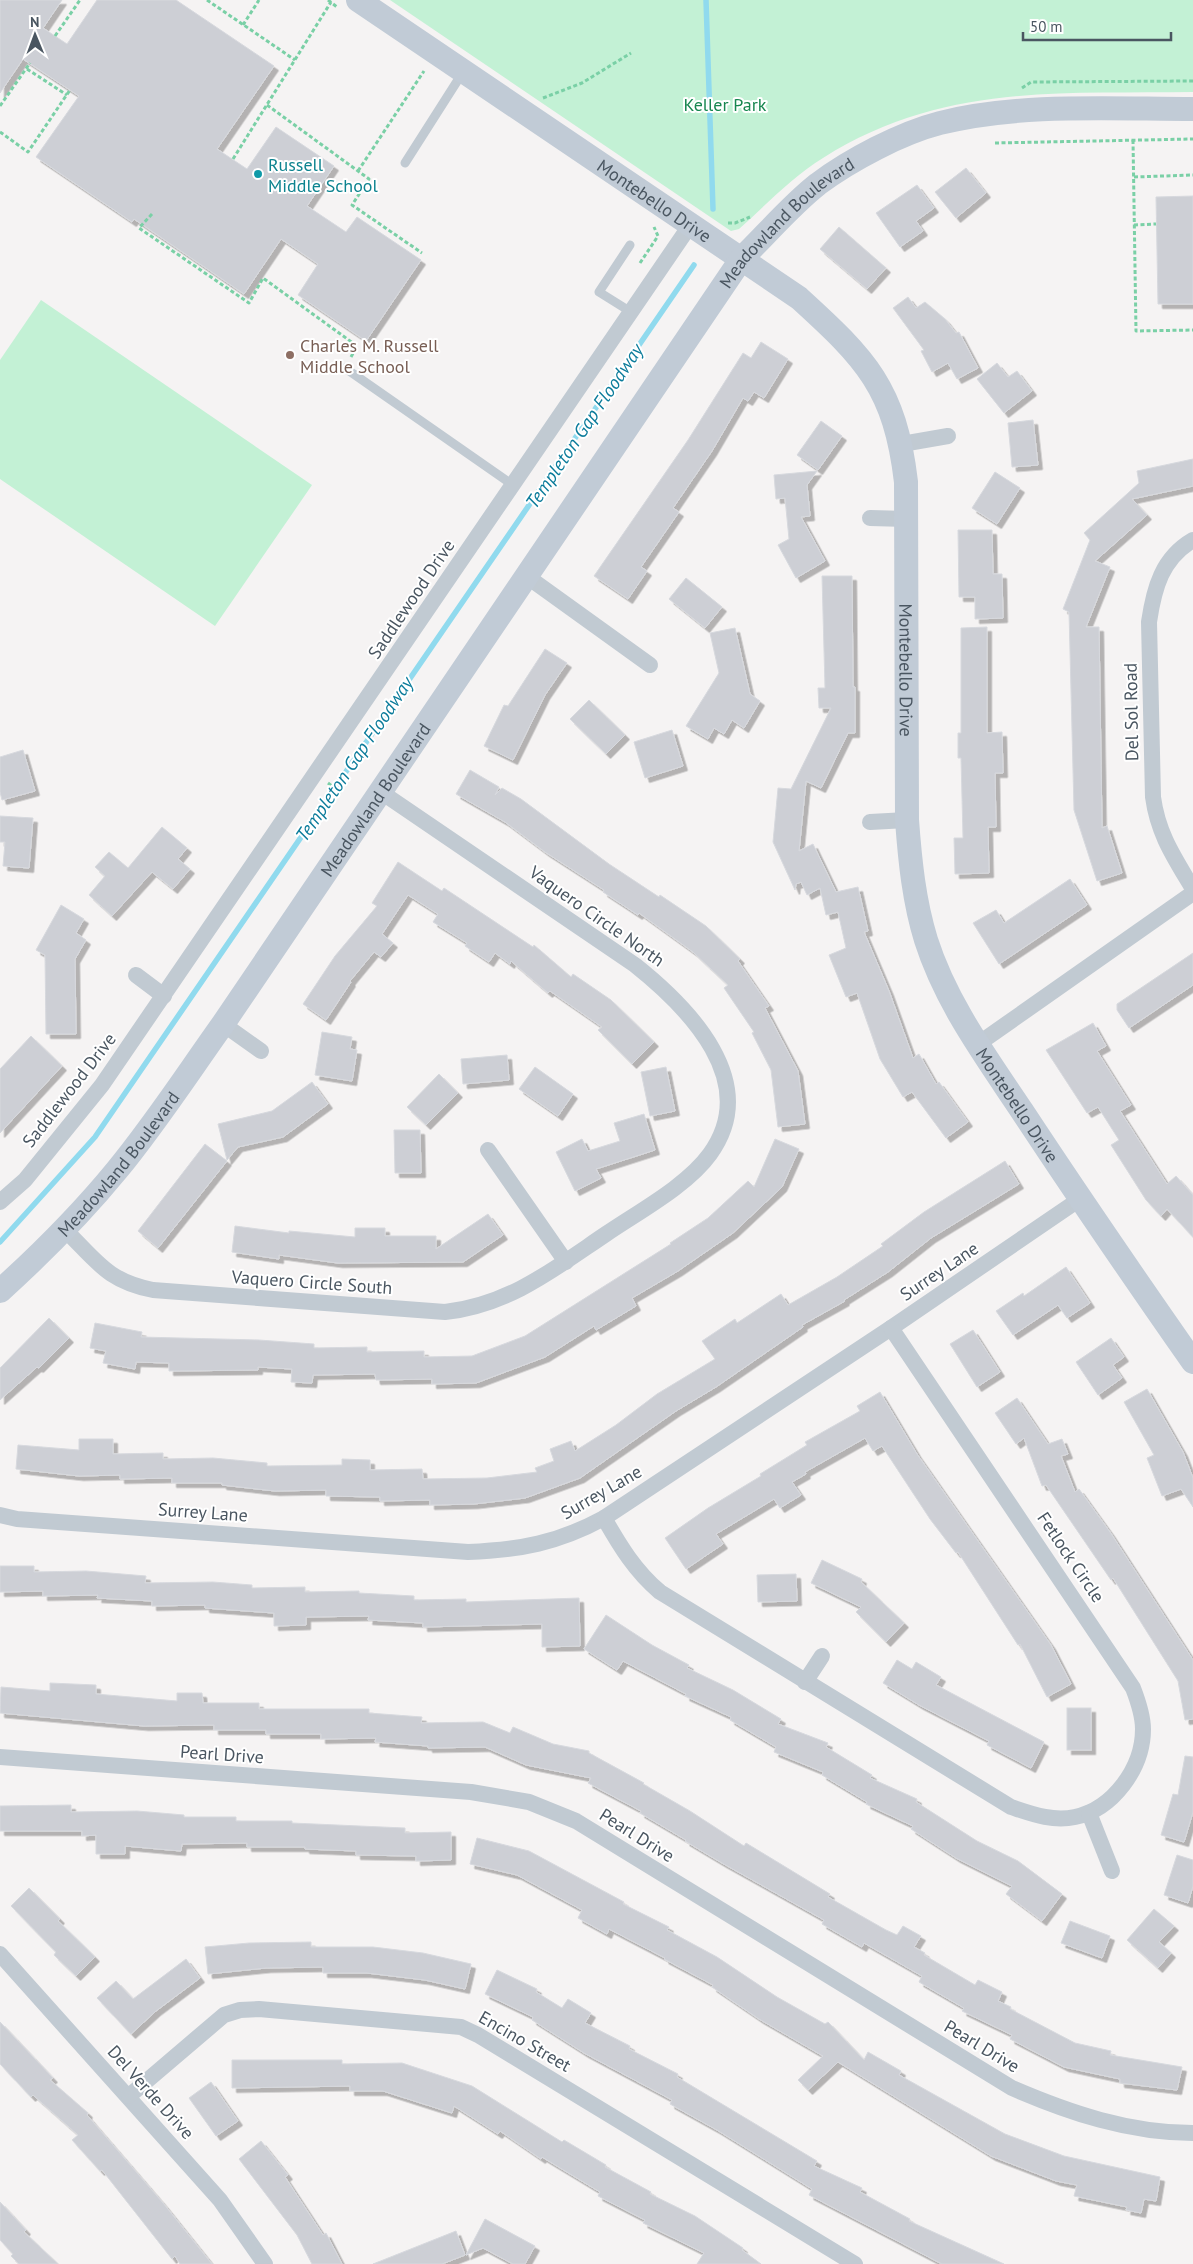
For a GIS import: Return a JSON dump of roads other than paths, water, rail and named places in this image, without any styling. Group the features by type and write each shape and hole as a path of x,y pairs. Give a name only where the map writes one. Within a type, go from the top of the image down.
{"street":[{"name":"Montebello Drive","path":"358,0 799,298 864,361 881,388 902,444 906,482 907,820 910,861 926,939 947,991 978,1044 1080,1199 1193,1362"},
{"name":"Meadowland Boulevard","path":"0,1291 65,1230 118,1169 223,1024 742,258 788,210 818,184 865,156 898,139 938,124 978,115 1022,111 1193,109"},
{"name":"Saddlewood Drive","path":"0,1202 25,1180 102,1085 691,224"},
{"path":"902,444 948,436"},
{"path":"870,518 907,519"},
{"name":"Del Sol Road","path":"1193,540 1172,556 1160,575 1153,596 1149,622 1153,797 1156,819 1163,838 1193,888"},
{"path":"526,575 650,666"},
{"name":"Vaquero Circle North","path":"381,792 635,965 656,982 698,1025 723,1071 727,1093 726,1117 720,1138 709,1156 681,1183 597,1240"},
{"path":"870,822 907,820"},
{"path":"978,1044 1193,894"},
{"path":"136,975 164,996"},
{"path":"223,1024 261,1051"},
{"path":"488,1150 566,1262"},
{"name":"Surrey Lane","path":"0,1515 17,1518 468,1552 522,1548 547,1543 576,1533 604,1518 891,1328 1080,1199"},
{"name":"Vaquero Circle South","path":"65,1230 111,1276 130,1285 153,1290 445,1312 468,1309 514,1294 566,1262 597,1240"},
{"name":"Fetlock Circle","path":"604,1518 627,1558 643,1578 660,1592 1011,1807 1036,1816 1057,1819 1089,1813 1107,1802 1131,1773 1140,1749 1143,1729 1140,1707 1133,1688 891,1328"},
{"path":"805,1682 822,1656"},
{"name":"Pearl Drive","path":"0,1757 471,1792 529,1802 576,1821 1012,2088 1068,2111 1099,2121 1133,2128 1193,2133"},
{"path":"1089,1813 1112,1871"},
{"name":"Del Verde Drive","path":"0,1954 220,2200 265,2264"},
{"name":"Encino Street","path":"129,2096 208,2026 224,2015 240,2010 279,2010 460,2027 478,2035 847,2262"}],"lane":[{"path":"405,163 463,72"},
{"path":"630,244 598,292 631,312"},
{"path":"345,368 513,485"}],"waterway":[{"name":"Templeton Gap Floodway","path":"706,0 713,209"},
{"name":"Templeton Gap Floodway","path":"0,1242 95,1137 694,265"}],"place":[{"name":"Russell Middle School","path":"258,174"},
{"name":"Charles M. Russell Middle School","path":"290,355"}],"park label":[{"name":"Keller Park","path":"725,104"}]}
